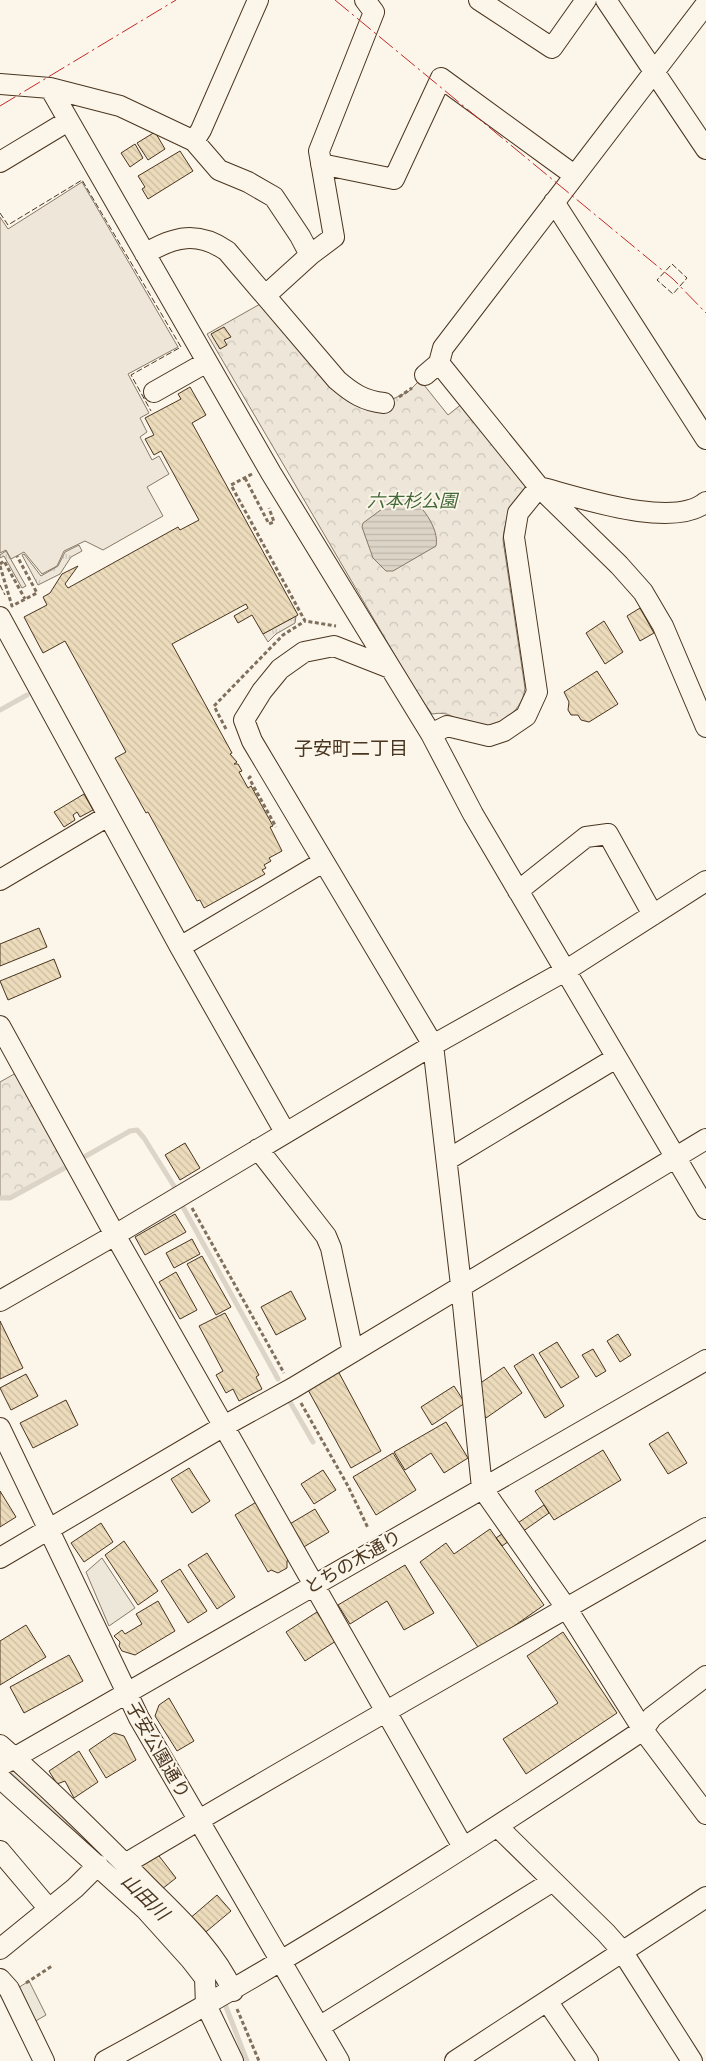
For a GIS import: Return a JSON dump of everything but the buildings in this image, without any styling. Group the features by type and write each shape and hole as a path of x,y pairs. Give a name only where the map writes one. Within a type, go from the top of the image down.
{"street":[{"path":"194,141 201,130 258,0"},
{"path":"266,295 310,255 334,237 319,151 374,12 366,0"},
{"path":"479,0 552,48 586,0"},
{"path":"606,0 706,149"},
{"path":"706,4 574,174 443,348 432,369 539,487 619,565 643,592 663,626 706,727"},
{"path":"322,164 394,179 441,78 574,174"},
{"path":"0,84 50,88 120,106 194,141 220,170 248,182 274,197 300,236 310,255"},
{"path":"50,88 271,473 431,734 473,814 706,1209"},
{"path":"0,162 68,121"},
{"path":"554,202 706,439"},
{"path":"145,254 159,245 195,236 214,242 227,251 337,380 354,394 368,402 384,403"},
{"path":"154,392 207,362"},
{"path":"539,487 642,512 674,514 701,507 706,502"},
{"path":"431,734 447,726 489,736 504,731 526,716 537,692 514,537 518,514 539,487"},
{"path":"0,617 180,947 285,1132"},
{"path":"390,668 334,646 304,652 280,669 262,691 244,720 252,741 433,1045 482,1488 567,1609 643,1730 706,1814"},
{"path":"0,880 108,816"},
{"path":"518,891 586,837 608,834 652,915"},
{"path":"180,947 323,862"},
{"path":"0,1301 116,1235 183,1192 433,1045 565,971 706,881"},
{"path":"0,1026 5,1048 116,1235 463,1848"},
{"path":"447,1160 616,1058"},
{"path":"0,1558 224,1426 293,1388 706,1139"},
{"path":"258,1149 326,1236 331,1248 353,1352"},
{"name":"とちの木通り","path":"6,1757 126,1693 706,1360"},
{"name":"子安公園通り","path":"0,1428 126,1693 339,2061"},
{"path":"125,1864 384,1711 567,1609 706,1528"},
{"path":"119,2058 280,1962 498,1827 643,1730 652,1717 706,1676"},
{"path":"6,1757 125,1864 202,1942 221,1966 232,2061"},
{"path":"0,1778 145,1909 223,1996"},
{"path":"498,1827 622,1951 692,2061"},
{"path":"0,1851 48,1909"},
{"path":"0,1949 75,1888 98,1865"},
{"path":"319,2027 553,1880"},
{"path":"461,2059 706,1897"},
{"path":"5,1986 44,2061"},
{"path":"547,2001 588,2061"}],"path":[{"path":"384,403 408,392 432,369"},
{"path":"256,472 231,485 305,621 336,626"},
{"path":"245,478 269,524 274,522 268,505"},
{"path":"17,556 37,592 25,599 12,606 0,565 4,562 25,599"},
{"path":"183,1192 348,1486 368,1528"},
{"path":"5,1986 52,1966"},
{"path":"223,1996 259,2061"}],"green space":[{"path":"82,182 178,347 128,374 149,413 140,418 147,432 140,437 152,460 159,456 169,474 147,487 163,516 103,550 85,541 64,551 57,566 42,574 24,552 11,559 6,550 0,553 0,217 8,229"},
{"name":"六本杉公園","path":"269,299 337,380 384,403 408,392 420,380 448,415 468,399 536,484 513,509 504,530 503,540 525,688 518,706 505,719 497,723 478,726 468,724 447,714 432,714 417,693 207,334"},
{"path":"79,545 82,551 71,557 60,574 38,585 22,555 24,554 41,576 58,566 65,552"},
{"path":"6,551 26,586 22,588 4,556 0,558 0,555"},
{"path":"296,616 295,623 276,634 268,642 263,634"},
{"path":"23,1069 75,1162 10,1198 0,1198 0,1082"}],"shaded area":[{"path":"405,495 417,503 428,516 435,532 436,546 393,571 386,571 373,558 362,527 363,523 397,498"},
{"path":"102,1558 135,1608 109,1626 86,1572"},
{"path":"29,1981 46,2015 27,2026 10,1993"}],"waterway":[{"path":"0,710 27,695"},
{"path":"86,1156 130,1131 137,1130 174,1186"},
{"path":"0,1198 10,1198 70,1165"},
{"path":"183,1207 278,1379"},
{"path":"290,1402 313,1442"},
{"name":"山田川","path":"5,1769 121,1874"},
{"name":"山田川","path":"223,1999 247,2061"}],"fence":[{"path":"0,213 8,225 82,180 181,347 131,375 151,411"},
{"path":"672,264 687,278 673,294 657,280 672,264"},
{"path":"0,585 5,595"}],"power":[{"path":"0,106 176,0"},
{"path":"335,0 673,279 706,313"}],"district":[{"name":"子安町二丁目","path":"351,748"}]}
